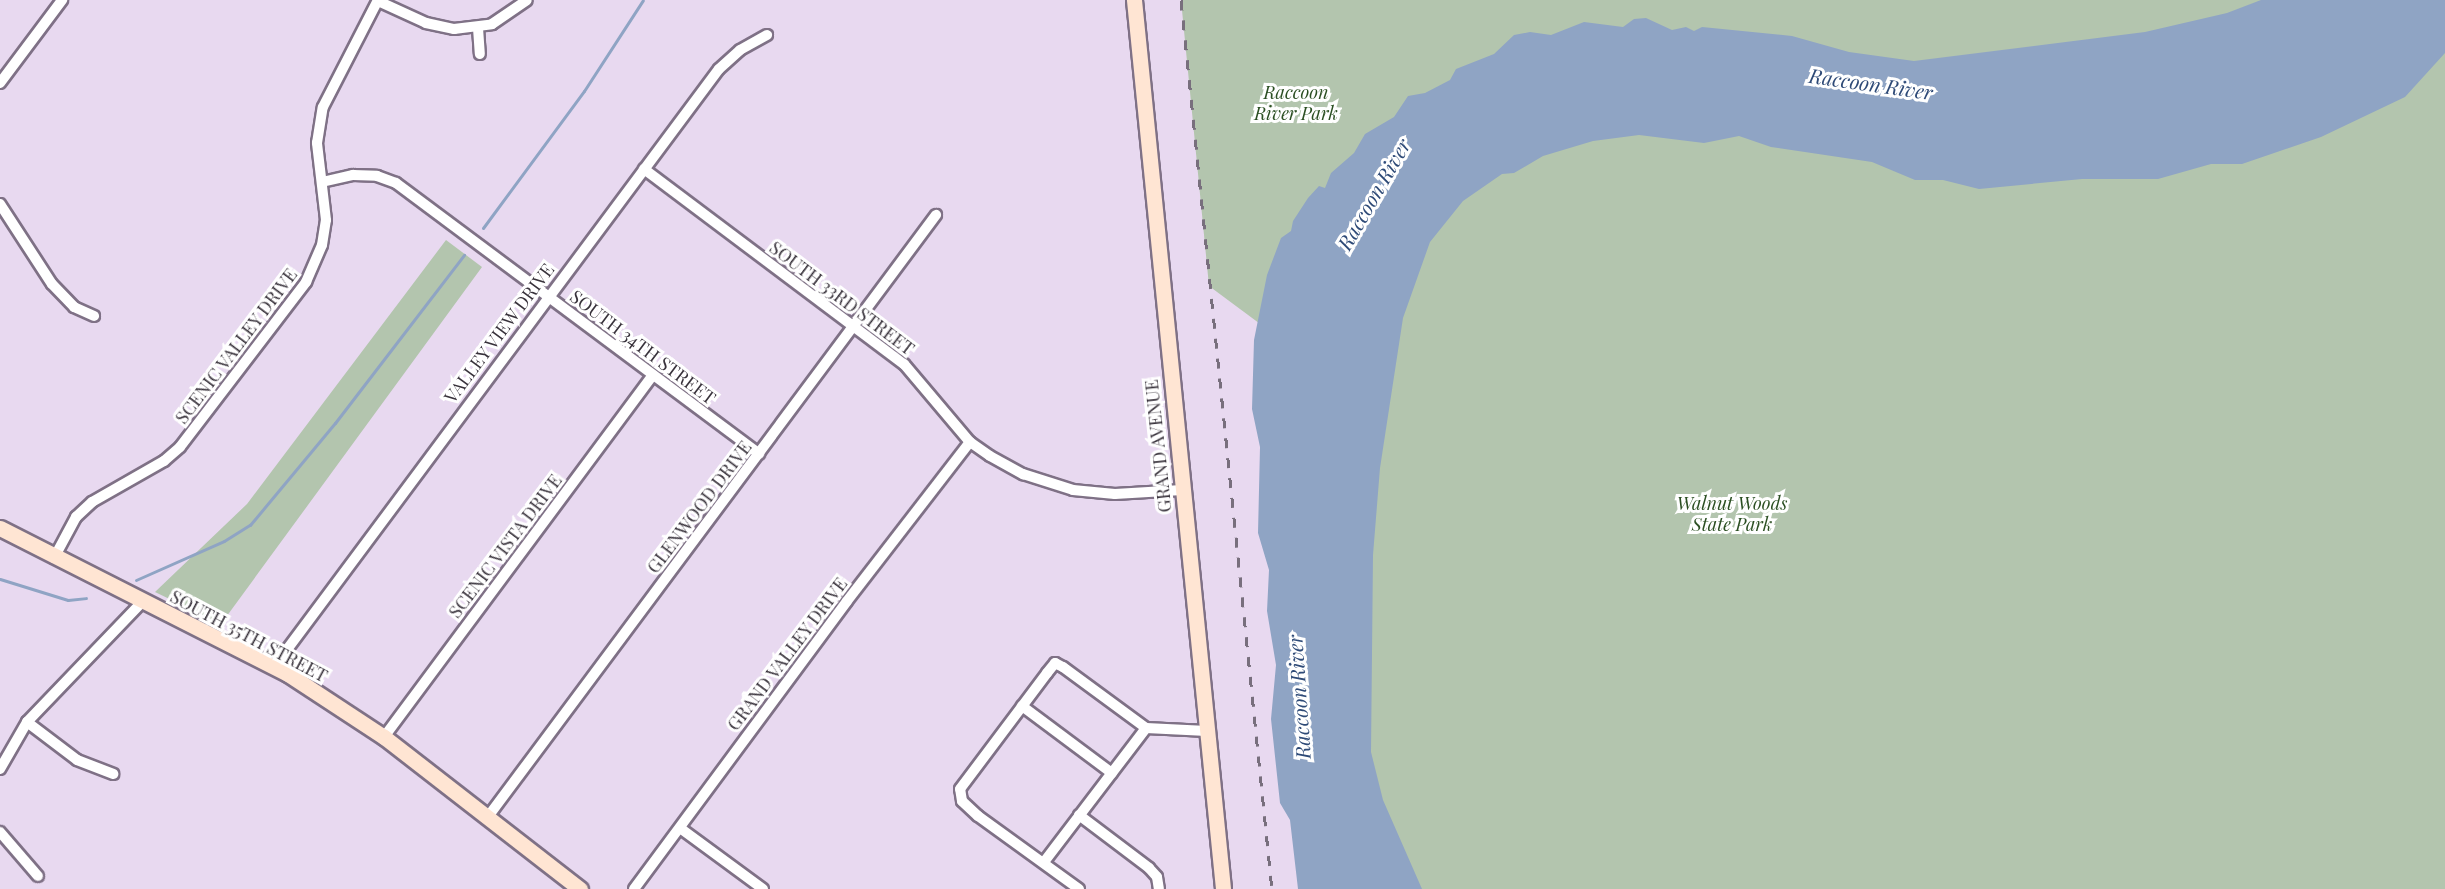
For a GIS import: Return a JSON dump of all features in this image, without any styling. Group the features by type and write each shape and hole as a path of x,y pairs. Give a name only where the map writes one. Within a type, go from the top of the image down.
{"main road":[{"name":"GRAND AVENUE","path":"1134,0 1223,889"},
{"name":"SOUTH 35TH STREET","path":"0,528 54,558 274,667 384,737 580,889"}],"street":[{"path":"0,83 62,0"},
{"path":"378,0 440,27 478,28 505,18 527,0"},
{"name":"SCENIC VALLEY DRIVE","path":"54,558 76,517 92,502 165,461 180,447 306,282 316,265 325,229 317,143 323,107 378,0"},
{"path":"478,28 480,54"},
{"name":"VALLEY VIEW DRIVE","path":"274,667 547,296 719,69 740,50 767,35"},
{"name":"SOUTH 33RD STREET","path":"644,169 904,364 970,442 1023,474 1073,490 1115,494 1182,490"},
{"name":"SOUTH 34TH STREET","path":"322,182 352,175 396,183 759,454"},
{"path":"0,204 52,284 74,307 94,316"},
{"name":"GLENWOOD DRIVE","path":"487,818 936,215"},
{"name":"SCENIC VISTA DRIVE","path":"384,737 653,375"},
{"name":"GRAND VALLEY DRIVE","path":"634,889 970,442"},
{"path":"0,769 27,722 142,602"},
{"path":"1079,889 978,816 962,801 960,789 1055,663 1146,728 1207,731"},
{"path":"1022,706 1112,773"},
{"path":"27,722 77,760 113,774"},
{"path":"1044,862 1146,728"},
{"path":"1079,816 1149,868 1157,877 1159,889"},
{"path":"680,828 763,889"},
{"path":"0,832 38,876"}],"green space":[{"name":"Raccoon River Park","path":"1181,0 2365,0 2115,93 1637,39 1291,347 1209,286"},
{"name":"Walnut Woods State Park","path":"2445,20 2445,889 1368,889 1365,381 1458,177 1526,128"},
{"path":"446,240 482,267 221,624 155,592 247,504"}],"water":[{"name":"Raccoon River","path":"2261,0 2445,0 2445,53 2405,97 2321,137 2242,164 2211,164 2158,179 2082,179 1979,189 1943,180 1915,180 1872,162 1771,147 1739,136 1704,143 1639,135 1593,141 1543,156 1514,173 1502,174 1463,201 1430,242 1403,318 1380,468 1373,555 1371,752 1383,800 1422,889 1298,889 1290,820 1280,803 1271,719 1276,665 1267,611 1269,570 1258,533 1260,447 1252,409 1254,340 1267,275 1281,238 1291,231 1293,221 1308,198 1319,186 1325,188 1331,173 1354,153 1365,134 1394,117 1408,96 1425,93 1450,80 1456,69 1494,54 1514,35 1530,32 1551,35 1584,22 1623,27 1634,19 1646,18 1672,30 1686,27 1694,31 1702,27 1792,36 1849,52 1914,61 2145,32 2227,13"}],"waterway":[{"path":"483,228 584,91 643,0"},
{"path":"136,580 224,541 250,525 335,423 464,255"},
{"path":"0,579 68,600 86,598"}],"railway":[{"path":"1181,0 1272,889"}]}
